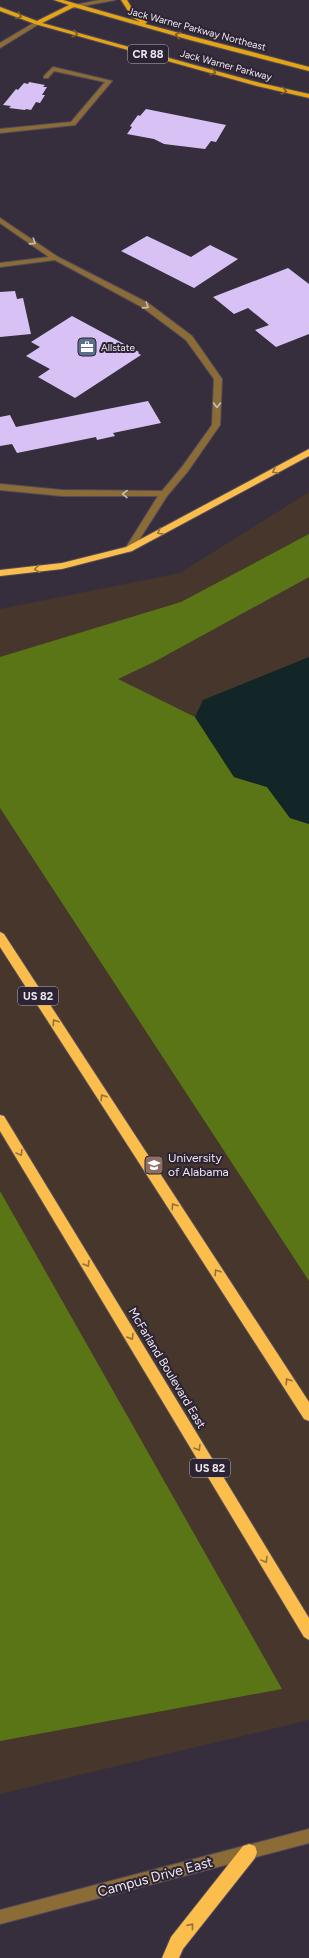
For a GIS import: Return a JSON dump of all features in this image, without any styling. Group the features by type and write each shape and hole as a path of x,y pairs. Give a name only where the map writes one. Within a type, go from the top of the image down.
{"highway":[{"path":"0,573 62,566 129,550 309,452"},
{"name":"US 82","path":"0,937 309,1414"},
{"name":"McFarland Boulevard East","path":"0,1120 309,1632"},
{"path":"170,1958 184,1934 249,1852"}],"main road":[{"name":"Jack Warner Parkway Northeast","path":"57,0 72,6 309,69"},
{"path":"124,0 134,16 158,29"},
{"path":"37,23 72,6"},
{"name":"Jack Warner Parkway","path":"0,9 37,23 259,85 309,96"}],"street":[{"path":"72,6 78,0"},
{"path":"72,6 112,0"},
{"path":"0,46 37,23"},
{"path":"0,131 73,124 109,81 53,69 46,77"},
{"path":"0,220 56,258 145,305 190,338 218,379 216,425 185,469 164,494 129,550"},
{"path":"0,264 56,258"},
{"path":"0,487 62,493 164,494"},
{"name":"Campus Drive East","path":"0,1917 309,1836"}],"shaded area":[{"name":"University of Alabama","path":"309,492 309,1720 0,1794 0,609 180,573"},
{"path":"309,657 309,824 290,818 267,787 234,777 195,717 203,700"}],"green space":[{"path":"309,534 309,577 154,662 118,679 195,717 234,777 267,787 290,818 309,824 309,1281 0,808 0,657 181,602"},
{"path":"0,1191 282,1689 0,1741"}],"building":[{"path":"29,82 45,85 43,87 47,87 42,95 45,95 40,103 36,102 31,110 9,108 11,106 3,105 16,89 18,90 24,83 28,84"},
{"path":"146,109 226,125 216,142 211,141 205,149 164,144 154,139 127,134 132,127 130,126 138,115 140,116"},
{"path":"147,236 191,257 210,245 238,259 194,288 121,251"},
{"path":"288,268 309,284 309,334 276,347 255,330 269,325 248,308 234,314 213,297"},
{"path":"15,291 17,299 23,298 31,334 0,337 0,292"},
{"path":"72,316 139,352 138,353 141,355 75,398 38,377 50,369 26,356 40,347 31,342"},
{"path":"148,401 161,423 113,433 115,436 97,440 96,437 17,453 12,444 0,446 0,417 10,415 16,427"}],"place":[{"name":"Allstate","path":"87,347"},
{"name":"University of Alabama","path":"154,1165"}]}
